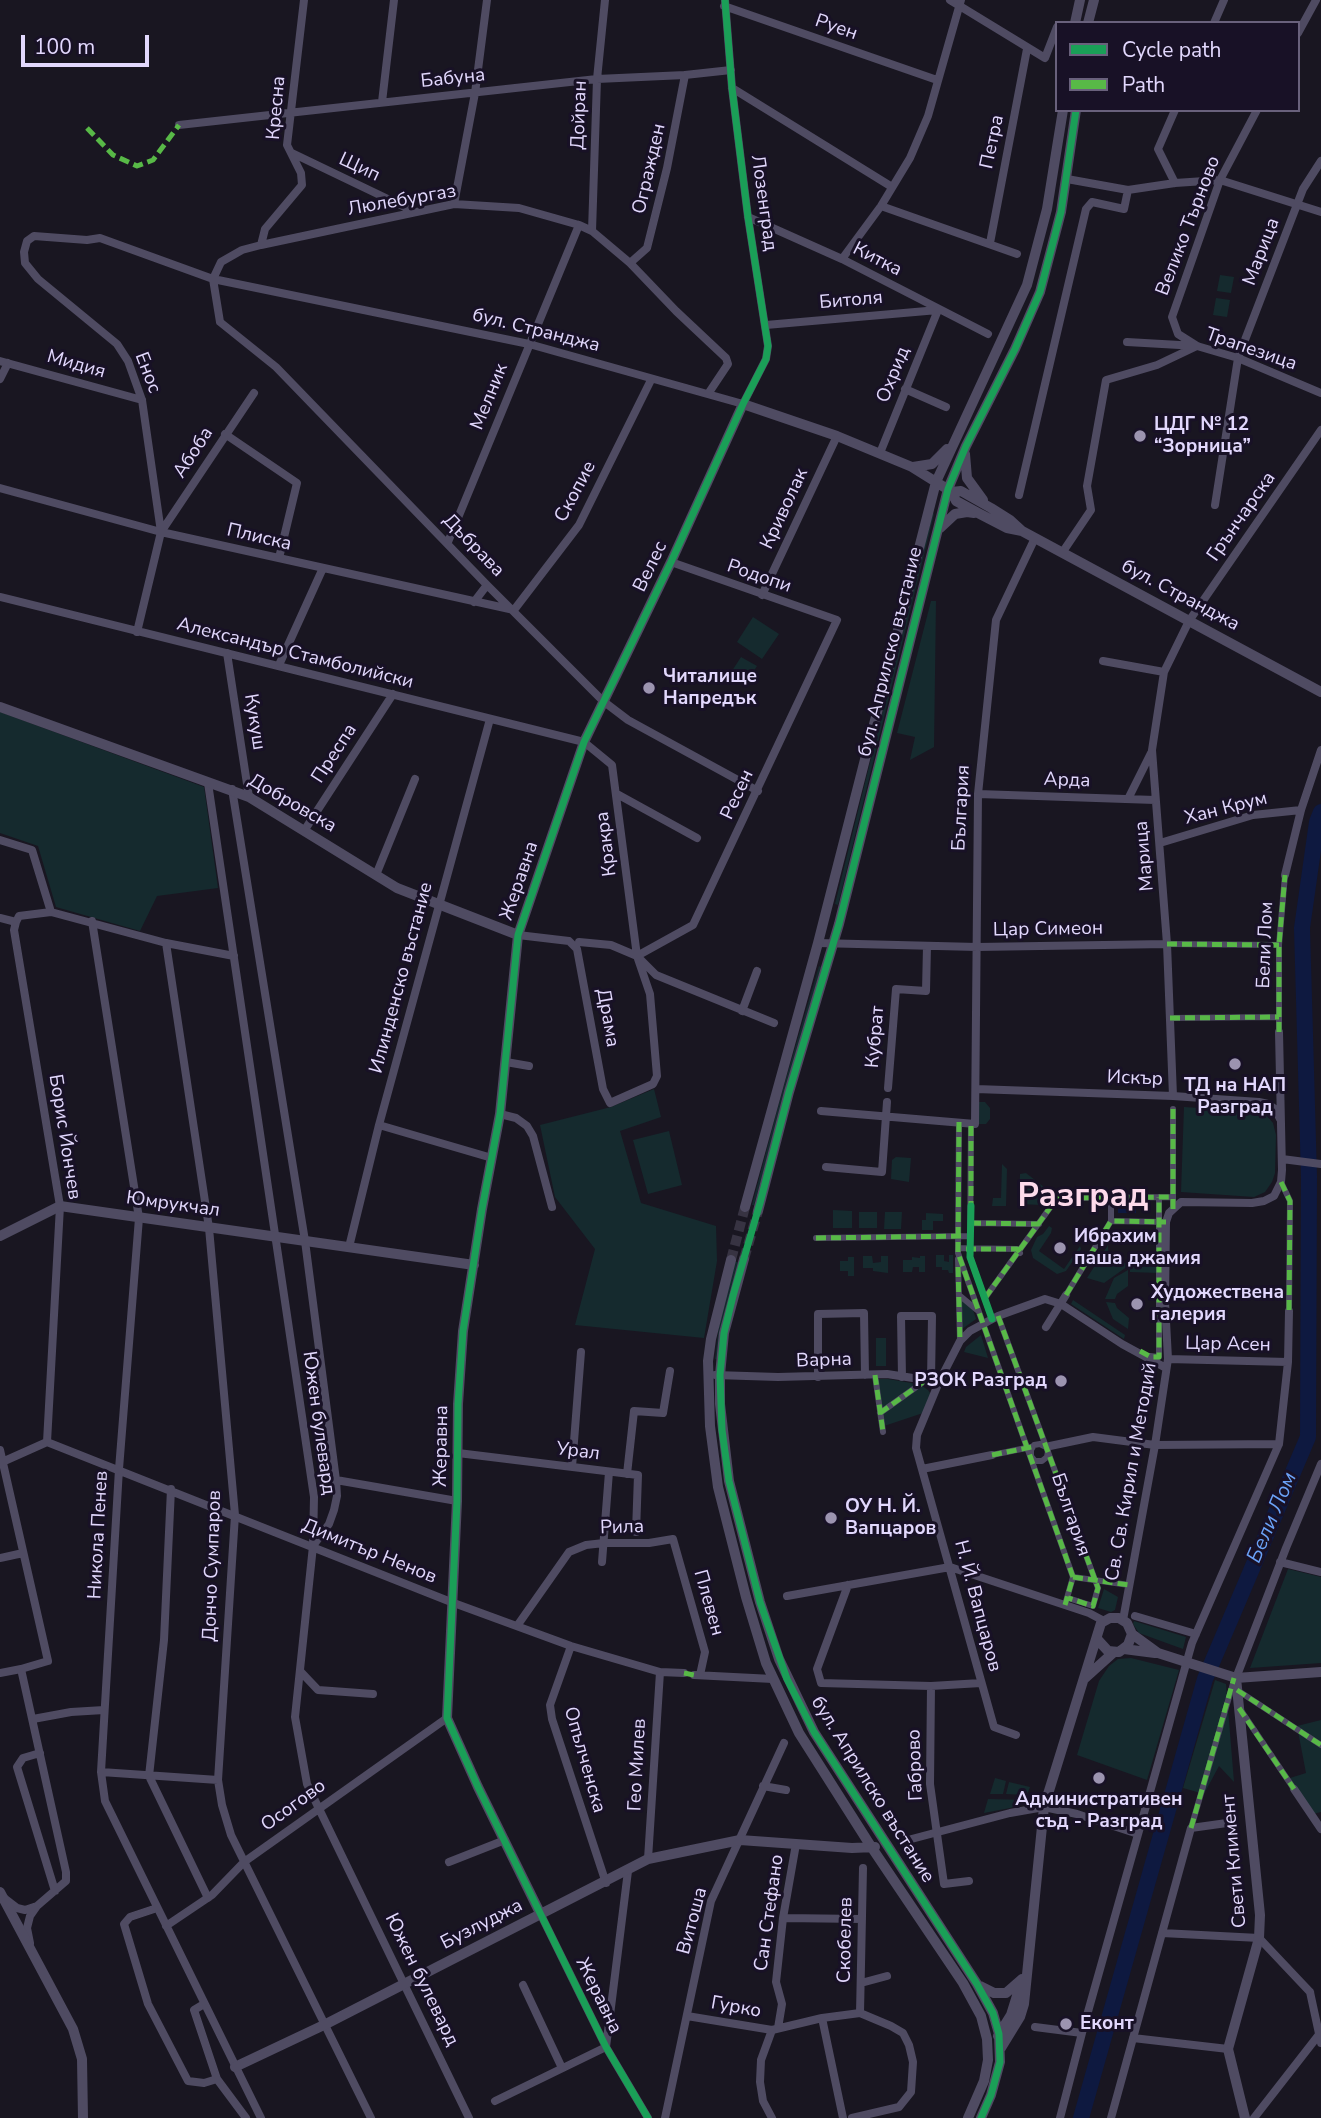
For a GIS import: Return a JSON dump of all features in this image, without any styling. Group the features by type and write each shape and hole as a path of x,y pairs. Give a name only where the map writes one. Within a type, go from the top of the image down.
{"street":[{"name":"Кресна","path":"261,245 265,229 302,185 301,173 287,145 304,0"},
{"path":"382,102 394,0"},
{"path":"454,204 475,93 487,0"},
{"name":"Дойран","path":"592,231 597,79 605,0"},
{"path":"950,0 960,2 1027,49 1045,58 1055,31"},
{"path":"1075,21 1080,0"},
{"path":"1089,21 1094,0"},
{"path":"1215,21 1224,0"},
{"path":"1300,29 1316,0"},
{"path":"842,259 881,206 914,148 928,116 960,2"},
{"name":"Руен","path":"725,3 937,80"},
{"name":"Лозенград","path":"725,3 730,70 748,217 768,346 766,359 743,404"},
{"name":"Петра","path":"990,243 1027,49"},
{"name":"Бабуна","path":"179,125 597,79 730,70"},
{"name":"Огражден","path":"630,263 647,248 667,168 685,75"},
{"path":"732,88 892,187"},
{"name":"бул. Априлско въстание","path":"745,1207 818,943 936,482 1027,285 1047,209 1063,112"},
{"name":"бул. Априлско въстание","path":"758,1211 789,1092 834,943 937,531 966,446 1015,349 1040,292 1061,212 1076,112"},
{"path":"1174,112 1158,149 1175,183"},
{"name":"Велико Търново","path":"1197,346 1178,334 1171,317 1220,180 1256,112"},
{"name":"Щип","path":"289,152 415,212"},
{"name":"Марица","path":"1215,505 1238,358 1303,189 1321,160"},
{"path":"1067,179 1128,190 1220,180 1321,212"},
{"path":"1019,495 1086,209 1092,202 1124,209 1128,190"},
{"name":"Люлебургаз","path":"213,279 221,262 242,250 261,245 454,204 519,208 592,231 630,263 726,358 728,364 708,394"},
{"path":"881,206 1017,254"},
{"name":"Китка","path":"748,217 842,259 988,334"},
{"name":"Мелник","path":"448,542 579,225"},
{"name":"Енос","path":"100,238 87,240 34,236 27,241 25,263 38,279 117,344 128,361 142,400 161,532 137,632"},
{"name":"бул. Странджа","path":"100,238 213,279 528,344 743,404 837,436 912,467 950,491 956,501 1007,528 1022,531"},
{"name":"Дъбрава","path":"213,279 220,322 276,367 603,701 628,720 758,791"},
{"name":"Битоля","path":"766,324 938,310"},
{"name":"Охрид","path":"880,453 938,310"},
{"name":"Трапезица","path":"1127,342 1197,346 1238,358 1321,393"},
{"path":"1062,553 1091,510 1087,486 1106,380 1157,365 1197,346"},
{"path":"0,379 4,362"},
{"name":"Мидия","path":"4,362 142,400"},
{"name":"Скопие","path":"514,610 579,525 651,380"},
{"path":"905,389 946,407"},
{"name":"Абоба","path":"161,532 254,393"},
{"name":"Велес","path":"584,741 671,562 743,404"},
{"name":"Грънчарска","path":"1189,621 1321,430"},
{"path":"225,435 297,483 279,558"},
{"name":"Криволак","path":"762,595 837,436"},
{"path":"912,467 932,464 953,443"},
{"path":"966,446 964,458 967,478 978,496 991,508"},
{"name":"Плиска","path":"0,488 161,532 514,610"},
{"name":"бул. Странджа","path":"950,491 961,491 1010,520 1022,531 1321,692"},
{"path":"937,531 955,514 980,514"},
{"name":"България","path":"1035,538 996,620 978,794 976,1089 975,1124 971,1124 970,1249 985,1298 1047,1448 1098,1587 1092,1610"},
{"name":"Родопи","path":"671,562 837,620"},
{"path":"279,665 323,568"},
{"path":"474,602 487,585"},
{"name":"Александър Стамболийски","path":"0,597 584,741"},
{"name":"Ресен","path":"636,956 693,925 837,620"},
{"name":"Марица","path":"1173,1096 1167,944 1152,750 1164,673 1189,621"},
{"name":"Кукуш","path":"227,653 249,797"},
{"path":"1102,661 1164,673"},
{"name":"Преспа","path":"304,831 393,695"},
{"name":"Добровска","path":"0,707 208,783 232,789 397,888 518,935"},
{"name":"Илинденско въстание","path":"349,1247 438,904 459,838 490,719"},
{"name":"Кракра","path":"584,741 612,765 636,956 650,994 657,1076 653,1084 610,1103"},
{"name":"Жеравна","path":"584,741 518,935 500,1114 463,1331 447,1718 478,1787 606,2047 648,2118"},
{"path":"1128,799 1152,750"},
{"name":"Бели Лом","path":"1060,2118 1196,1634 1279,1444 1288,1362 1290,1201 1281,1182 1279,945 1285,875 1301,810 1321,750"},
{"path":"376,875 415,779"},
{"name":"Южен булевард","path":"208,783 278,1238 314,1497 313,1546 295,1717 307,1784 469,2118"},
{"path":"232,789 336,1480 334,1510 329,1524 313,1546"},
{"path":"617,794 697,838"},
{"name":"Арда","path":"978,794 1156,800"},
{"name":"Хан Крум","path":"1160,843 1253,815 1301,810"},
{"path":"0,840 32,850 51,912"},
{"path":"0,918 16,922 19,916 51,912 166,943 234,956"},
{"name":"Никола Пенев","path":"92,921 139,1217 118,1469 101,1772 105,1801 261,2118"},
{"name":"Борис Йончев","path":"16,922 13,930 60,1206 47,1442"},
{"name":"Драма","path":"518,935 569,941 577,949 582,964 603,1089 610,1103"},
{"path":"579,942 611,944 636,956 656,975 774,1023"},
{"name":"Дончо Сумпаров","path":"166,943 209,1228 235,1515 218,1780 222,1805 231,1835 371,2118"},
{"name":"Цар Симеон","path":"818,943 977,947 1279,945"},
{"name":"Кубрат","path":"888,1088 897,989 926,991 927,946"},
{"path":"742,1011 757,971"},
{"path":"1170,1018 1279,1017"},
{"path":"506,1062 529,1066"},
{"name":"Искър","path":"976,1089 1173,1096 1268,1104 1275,1109 1282,1124"},
{"path":"826,1167 882,1172 887,1102"},
{"path":"1173,1109 1173,1204"},
{"path":"821,1111 971,1124"},
{"path":"500,1114 516,1118 527,1126 533,1136 552,1207"},
{"name":"България","path":"959,1122 958,1251 982,1324 1030,1447 1073,1577 1066,1602"},
{"path":"379,1125 492,1158"},
{"path":"1282,1159 1321,1164"},
{"path":"985,1298 1057,1198 1159,1197 1173,1204 1252,1203 1274,1196 1281,1182"},
{"path":"1140,1351 1151,1357 1159,1357 1163,1222 1159,1197"},
{"path":"1045,1327 1111,1221 1111,1198"},
{"name":"Св. Св. Кирил и Методий","path":"1124,1620 1167,1364 1163,1222 1173,1204"},
{"path":"0,1236 60,1206"},
{"name":"Юмрукчал","path":"60,1206 301,1241"},
{"path":"1111,1221 1163,1222"},
{"path":"971,1223 1039,1224"},
{"path":"816,1238 970,1236"},
{"path":"301,1241 474,1265"},
{"path":"960,1341 958,1251 1017,1249 1020,1252"},
{"name":"бул. Априлско въстание","path":"744,1259 714,1375 711,1436 718,1487 752,1619 773,1679 799,1733 969,1993 985,2028 988,2060 984,2081 968,2118"},
{"name":"бул. Априлско въстание","path":"731,1260 711,1339 730,1480 752,1575 787,1679 814,1732 993,2013 1000,2051 996,2081 981,2118"},
{"path":"959,1296 978,1312"},
{"name":"Н. Й. Вапцаров","path":"1016,1735 994,1727 916,1448 917,1436 932,1381 960,1341 982,1324 1045,1299 1060,1304"},
{"path":"1060,1304 1122,1345 1167,1364"},
{"path":"818,1377 818,1314 864,1313 865,1375"},
{"path":"880,1413 932,1381 932,1315 901,1315 902,1377"},
{"path":"572,1467 581,1352"},
{"name":"Цар Асен","path":"1167,1364 1288,1362"},
{"path":"636,1531 638,1475 627,1474 634,1411 663,1413 670,1371"},
{"name":"Варна","path":"714,1375 875,1375 932,1381"},
{"path":"875,1375 883,1432"},
{"path":"922,1469 1037,1444 1047,1448 1093,1437 1155,1445 1279,1444"},
{"path":"2,1463 47,1442"},
{"name":"Димитър Ненов","path":"47,1442 451,1602 570,1646 660,1672 684,1673"},
{"path":"1031,1456 1035,1461 1041,1461 1047,1457 1047,1448"},
{"path":"0,1450 48,1661 0,1673"},
{"name":"Урал","path":"458,1453 627,1474"},
{"path":"1111,2118 1191,1829 1236,1682 1280,1562 1321,1464"},
{"path":"602,1562 610,1472"},
{"path":"336,1480 457,1501"},
{"path":"170,1489 164,1640 149,1776 208,1898"},
{"name":"Рила","path":"517,1626 569,1552 586,1545 649,1543 673,1539"},
{"name":"Плевен","path":"673,1539 705,1652 697,1675"},
{"path":"0,1558 23,1553"},
{"path":"1280,1562 1321,1572"},
{"path":"787,1596 950,1567 1092,1610 1104,1620"},
{"path":"1073,1577 1129,1585"},
{"path":"848,1585 817,1669 821,1683 931,1686 981,1683"},
{"path":"1135,1616 1196,1634"},
{"path":"1000,2051 1023,2012 1044,1807 1081,1681 1097,1639 1097,1630 1104,1620 1124,1620 1132,1634 1131,1640 1081,1681"},
{"path":"1132,1634 1158,1653"},
{"path":"1097,1639 1103,1648 1158,1653 1236,1682 1321,1745"},
{"name":"Опълченска","path":"570,1646 550,1705 606,1883"},
{"path":"22,1669 66,1872 66,1881 37,1906 30,1916 27,1928 31,1949"},
{"path":"300,1671 318,1690 373,1694"},
{"name":"Гео Милев","path":"648,1859 660,1672"},
{"path":"1236,1682 1321,1672"},
{"path":"684,1673 773,1679"},
{"name":"Свети Климент","path":"1236,1682 1260,1915 1259,1938 1228,2049 1245,2118"},
{"name":"Габрово","path":"931,1686 930,1784 944,1884 969,1881"},
{"path":"1239,1708 1321,1829"},
{"path":"33,1719 71,1712 104,1710"},
{"name":"Осогово","path":"166,1926 208,1898 244,1862 318,1807 447,1718"},
{"name":"Витоша","path":"667,2116 711,1901 784,1742"},
{"path":"40,1753 23,1758 17,1767 55,1891"},
{"path":"101,1772 218,1780"},
{"path":"763,1786 786,1790"},
{"path":"904,1841 1010,1813 1044,1807 1077,1814 1138,1834"},
{"path":"1191,1829 1234,1822"},
{"path":"449,1862 505,1840"},
{"name":"Бузлуджа","path":"235,2067 606,1883 648,1859 740,1840 872,1848 886,1844"},
{"name":"Сан Стефано","path":"772,2118 764,2101 760,2082 761,2060 775,2029 782,2004 776,1982 783,1918 796,1844"},
{"name":"Скобелев","path":"860,2013 863,1868"},
{"path":"495,2101 606,2047 628,1871"},
{"path":"2,1895 17,1908 25,1910 37,1906"},
{"path":"2,1895 73,2029 82,2059 83,2118"},
{"path":"157,1908 130,1917 124,1924 148,2004 188,2081 204,2083 217,2079"},
{"path":"783,1918 862,1919"},
{"path":"1162,1933 1259,1938 1310,1992 1320,2037 1254,2118"},
{"path":"988,2060 1011,2015 1027,1962"},
{"path":"861,1983 887,1976"},
{"path":"977,1984 988,1991 1000,1993 1011,1990 1022,1979"},
{"path":"523,1985 562,2068"},
{"path":"1310,1992 1321,1992"},
{"path":"204,2004 194,2010 217,2079 246,2118"},
{"path":"852,2118 878,2115 899,2107 911,2092 913,2062 903,2033 860,2013"},
{"name":"Гурко","path":"687,2015 775,2029 822,2018 860,2013"},
{"path":"822,2018 843,2118"},
{"path":"1035,2027 1082,2033"},
{"path":"985,2028 999,2034 1013,2029"},
{"path":"1133,2038 1228,2049"}],"green space":[{"path":"1220,275 1234,277 1231,293 1217,291"},
{"path":"1216,298 1230,300 1227,317 1213,315"},
{"path":"932,512 934,514 838,905 835,904"},
{"path":"931,601 936,601 934,747 910,760 915,737 897,733"},
{"path":"753,617 779,634 762,659 737,642"},
{"path":"741,657 757,666 746,684 730,674"},
{"path":"0,712 204,787 218,888 157,896 140,931 56,907 38,846 0,833"},
{"path":"819,966 821,967 752,1205 782,1092"},
{"path":"654,1089 661,1117 620,1131 641,1203 716,1226 717,1261 704,1338 575,1325 595,1249 555,1197 540,1125 611,1107"},
{"path":"979,1102 985,1102 990,1108 990,1119 986,1124 979,1124"},
{"path":"1184,1107 1259,1112 1267,1116 1273,1123 1276,1135 1275,1173 1265,1192 1254,1197 1181,1192"},
{"path":"669,1131 682,1185 648,1194 633,1140"},
{"path":"896,1157 911,1158 909,1182 891,1179 892,1160"},
{"path":"1002,1164 1007,1169 1006,1206 992,1206 993,1198 1001,1198"},
{"path":"1026,1173 1049,1191 1041,1205 1019,1204 1020,1174"},
{"path":"833,1210 852,1211 852,1228 833,1228"},
{"path":"859,1212 877,1212 877,1228 859,1228"},
{"path":"885,1212 902,1212 901,1229 884,1229"},
{"path":"926,1213 943,1214 943,1221 933,1221 933,1230 922,1230 922,1220 926,1220"},
{"path":"1049,1226 1052,1228 1051,1233 1039,1251 1064,1269 1080,1246 1081,1249 1066,1271 1057,1274 1033,1258 1031,1250 1037,1237"},
{"path":"1108,1245 1109,1263 1128,1263 1128,1266 1104,1283 1087,1278"},
{"path":"936,1255 944,1255 944,1261 949,1262 949,1255 953,1255 953,1273 936,1267"},
{"path":"863,1256 872,1256 873,1263 881,1262 881,1256 888,1256 888,1273 863,1268"},
{"path":"925,1256 925,1272 919,1272 919,1267 913,1267 912,1272 903,1272 903,1260"},
{"path":"848,1257 854,1257 854,1276 848,1276 848,1271 840,1271 840,1261 848,1261"},
{"path":"1145,1260 1159,1260 1159,1273 1130,1272 1130,1268"},
{"path":"734,1262 739,1262 719,1360 715,1359 719,1326"},
{"path":"1128,1270 1128,1286 1117,1294 1115,1299 1105,1299 1114,1278"},
{"path":"961,1300 973,1310 976,1319 962,1329"},
{"path":"1073,1300 1125,1335 1124,1339 1071,1304"},
{"path":"1106,1302 1115,1303 1129,1318 1128,1329 1113,1319"},
{"path":"981,1335 988,1358 964,1352 966,1347"},
{"path":"876,1338 886,1338 886,1366 876,1366"},
{"path":"877,1379 888,1379 917,1384 880,1410"},
{"path":"922,1386 932,1396 926,1412 884,1426 882,1413"},
{"path":"1288,1569 1321,1577 1321,1663 1250,1668"},
{"path":"1104,1589 1118,1597 1115,1610 1111,1612 1098,1608"},
{"path":"1134,1621 1186,1637 1183,1649 1139,1633"},
{"path":"1131,1658 1179,1670 1147,1780 1077,1755 1099,1681 1109,1666 1118,1659"},
{"path":"1215,1680 1226,1684 1234,1782 1219,1766 1204,1794 1183,1788"},
{"path":"1321,1720 1321,1812 1313,1814 1290,1778 1306,1773 1297,1726"},
{"path":"995,1778 1006,1781 1003,1794 990,1794"},
{"path":"1009,1782 1030,1787 1027,1795 1006,1794"},
{"path":"988,1799 1027,1800 1024,1804 984,1813"}],"water":[{"path":"1118,1202 1136,1202 1136,1213 1118,1213"}],"waterway":[{"name":"Бели Лом","path":"1081,2118 1205,1679 1308,1437 1309,1177 1302,928 1317,822 1321,812"}],"tunnel":[{"path":"731,1260 745,1207"},
{"path":"744,1259 758,1211"}],"marked path":[{"path":"87,128 113,155 137,166 153,160 179,125"},
{"path":"1279,1032 1279,945 1285,875"},
{"path":"1167,944 1279,945"},
{"path":"1170,1018 1279,1017"},
{"path":"1173,1109 1173,1209"},
{"path":"959,1122 958,1253 1073,1577 1065,1605"},
{"path":"971,1124 971,1211"},
{"path":"1281,1182 1290,1201 1289,1311"},
{"path":"1140,1351 1151,1357 1159,1357 1159,1197"},
{"path":"985,1298 1057,1198 1173,1197"},
{"path":"1066,1295 1111,1221 1166,1222"},
{"path":"971,1223 1039,1224"},
{"path":"816,1238 966,1236"},
{"path":"966,1249 1017,1249 1020,1253"},
{"path":"958,1267 960,1341"},
{"path":"998,1316 1098,1588 1093,1606 1068,1598"},
{"path":"875,1375 883,1432"},
{"path":"880,1413 926,1380"},
{"path":"992,1455 1032,1447"},
{"path":"1073,1577 1129,1585"},
{"path":"684,1673 694,1675"},
{"path":"1191,1828 1234,1678"},
{"path":"1237,1690 1321,1745"},
{"path":"1239,1708 1294,1789"}],"cycle path":[{"path":"648,2118 606,2047 478,1787 447,1718 457,1501 458,1404 463,1331 500,1114 518,935 584,742 766,359 768,346 748,217 732,88 725,0"},
{"path":"981,2118 1000,2062 999,2034 993,2013 814,1732 787,1679 760,1602 729,1481 722,1430 720,1375 724,1333 733,1296 839,924 948,489 1040,292 1061,212 1076,112"},
{"path":"971,1206 970,1257 992,1319"}],"place":[{"name":"ЦДГ № 12 “Зорница”","path":"1140,436"},
{"name":"Читалище Напредък","path":"649,688"},
{"name":"ТД на НАП Разград","path":"1235,1064"},
{"name":"Ибрахим паша джамия","path":"1060,1248"},
{"name":"Художествена галерия","path":"1137,1304"},
{"name":"РЗОК Разград","path":"1061,1381"},
{"name":"ОУ Н. Й. Вапцаров","path":"831,1518"},
{"name":"Административен съд - Разград","path":"1099,1778"},
{"name":"Еконт","path":"1066,2024"}],"district":[{"name":"Разград","path":"1083,1198"}]}
